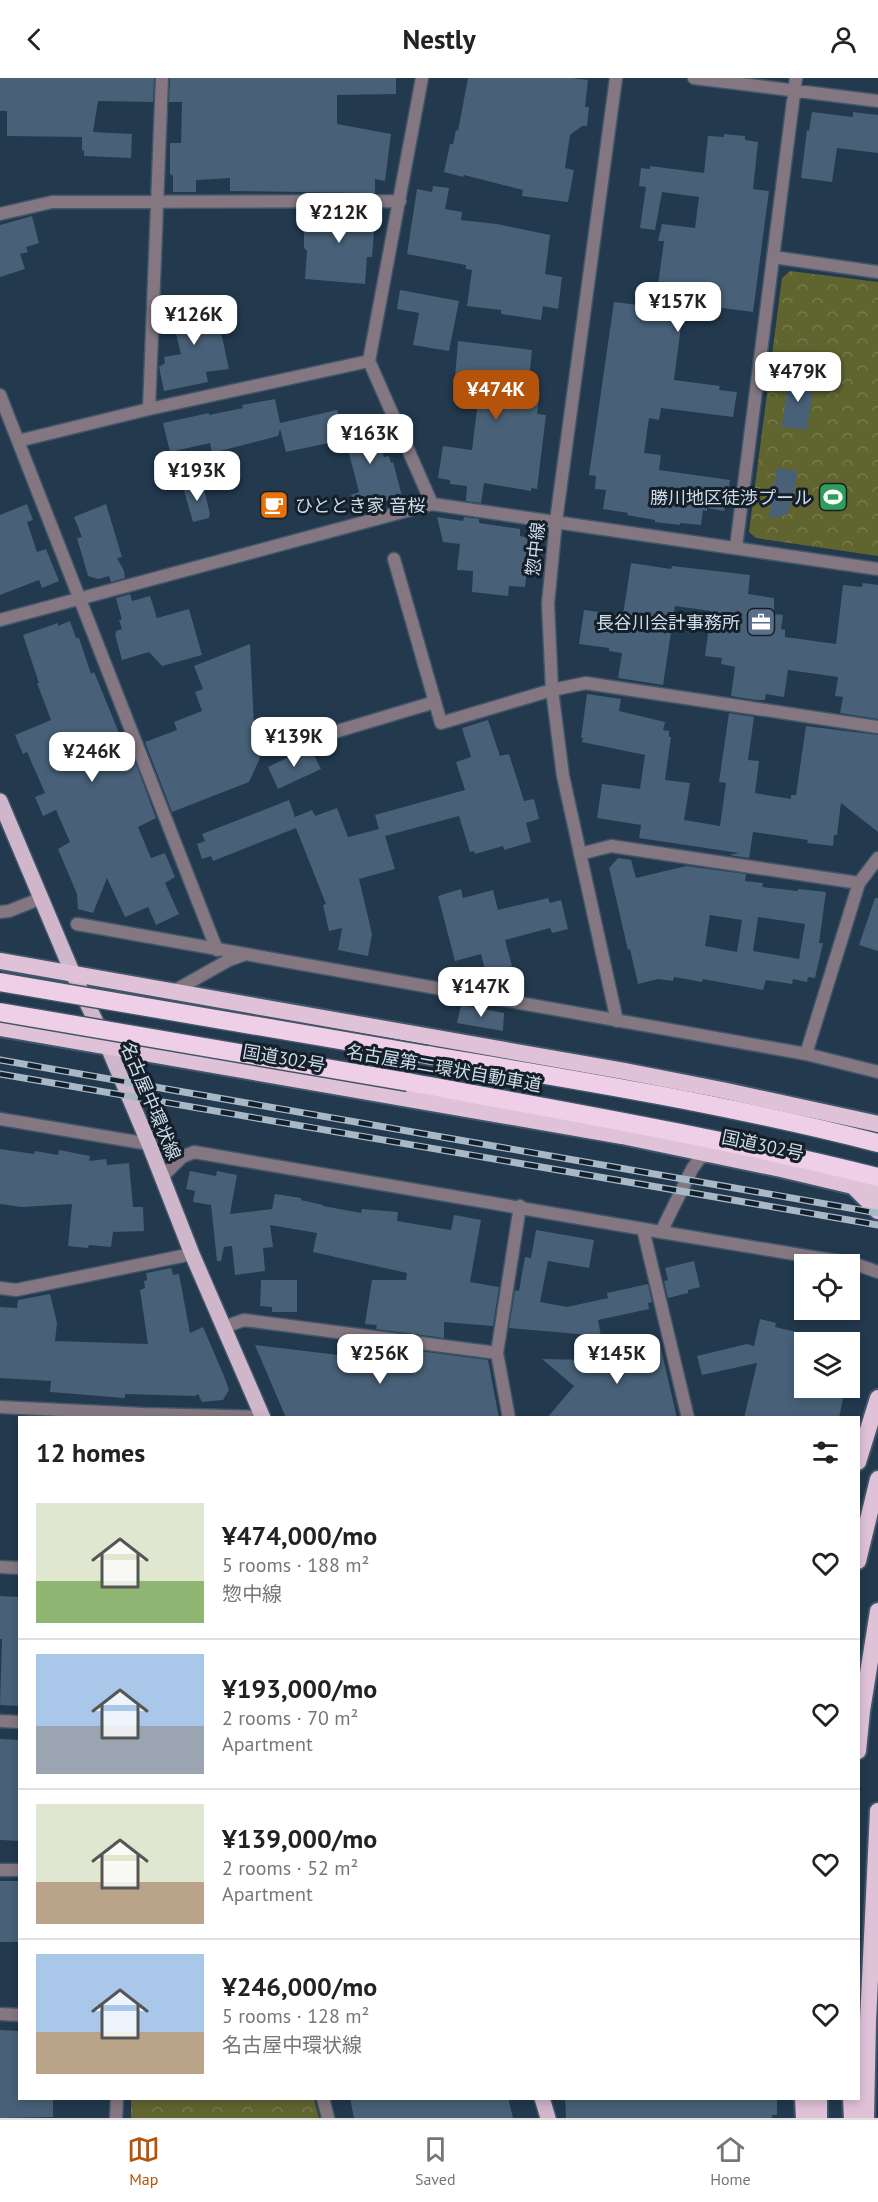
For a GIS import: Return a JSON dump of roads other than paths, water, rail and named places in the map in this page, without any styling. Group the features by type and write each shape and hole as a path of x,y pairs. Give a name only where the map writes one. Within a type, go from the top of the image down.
{"highway":[{"path":"0,961 646,1075 878,1124"},
{"name":"名古屋第二環状自動車道","path":"0,982 614,1087 800,1123 878,1143"},
{"name":"名古屋第二環状自動車道","path":"0,1012 662,1128 878,1177"},
{"name":"国道302号","path":"0,1028 622,1136 878,1192"},
{"path":"852,1185 878,1211"},
{"path":"860,1456 878,1398"},
{"path":"860,1554 878,1479"},
{"path":"860,1731 878,1611"},
{"path":"866,2118 878,1811"},
{"path":"803,2100 804,2118"},
{"path":"819,2100 819,2118"},
{"path":"851,2100 852,2118"}],"main road":[{"name":"名古屋中環状線","path":"0,801 73,974 108,1047 192,1254 262,1416"},
{"path":"543,2100 548,2118"}],"street":[{"path":"149,409 162,78"},
{"path":"422,78 369,362 432,504"},
{"name":"惣中線","path":"616,78 556,521 548,604 552,690 563,776 617,1021"},
{"path":"694,78 878,101"},
{"path":"736,547 796,78"},
{"path":"0,214 52,202 400,201"},
{"path":"772,257 878,272"},
{"path":"18,441 149,409 369,362"},
{"path":"0,395 217,950"},
{"path":"0,620 432,504 878,569"},
{"path":"394,559 441,723 552,690 586,683 878,727"},
{"path":"321,736 435,702"},
{"path":"580,854 611,846 859,883"},
{"path":"806,1054 859,883 878,858"},
{"path":"0,912 9,911 42,898"},
{"path":"77,924 806,1054 878,1072"},
{"path":"174,991 229,960 244,955"},
{"path":"0,1119 149,1144"},
{"path":"162,1177 182,1157 194,1152 855,1264 878,1272"},
{"path":"661,1232 692,1169 700,1158 711,1154"},
{"path":"509,1416 497,1353 520,1206"},
{"path":"643,1229 688,1416"},
{"path":"0,1288 16,1290 192,1254"},
{"path":"224,1327 244,1320 497,1353"},
{"path":"0,1407 144,1416"},
{"path":"0,1567 18,1568"},
{"path":"0,1721 18,1722"},
{"path":"0,1870 18,1870"},
{"path":"0,2014 18,2015"},
{"path":"117,2100 117,2118"},
{"path":"324,2100 328,2118"}],"railway":[{"path":"0,1060 878,1213"},
{"path":"0,1074 878,1225"}],"place":[{"name":"勝川地区徒渉プール","path":"833,497"},
{"name":"ひととき家 音桜","path":"274,505"},
{"name":"長谷川会計事務所","path":"761,622"}]}
